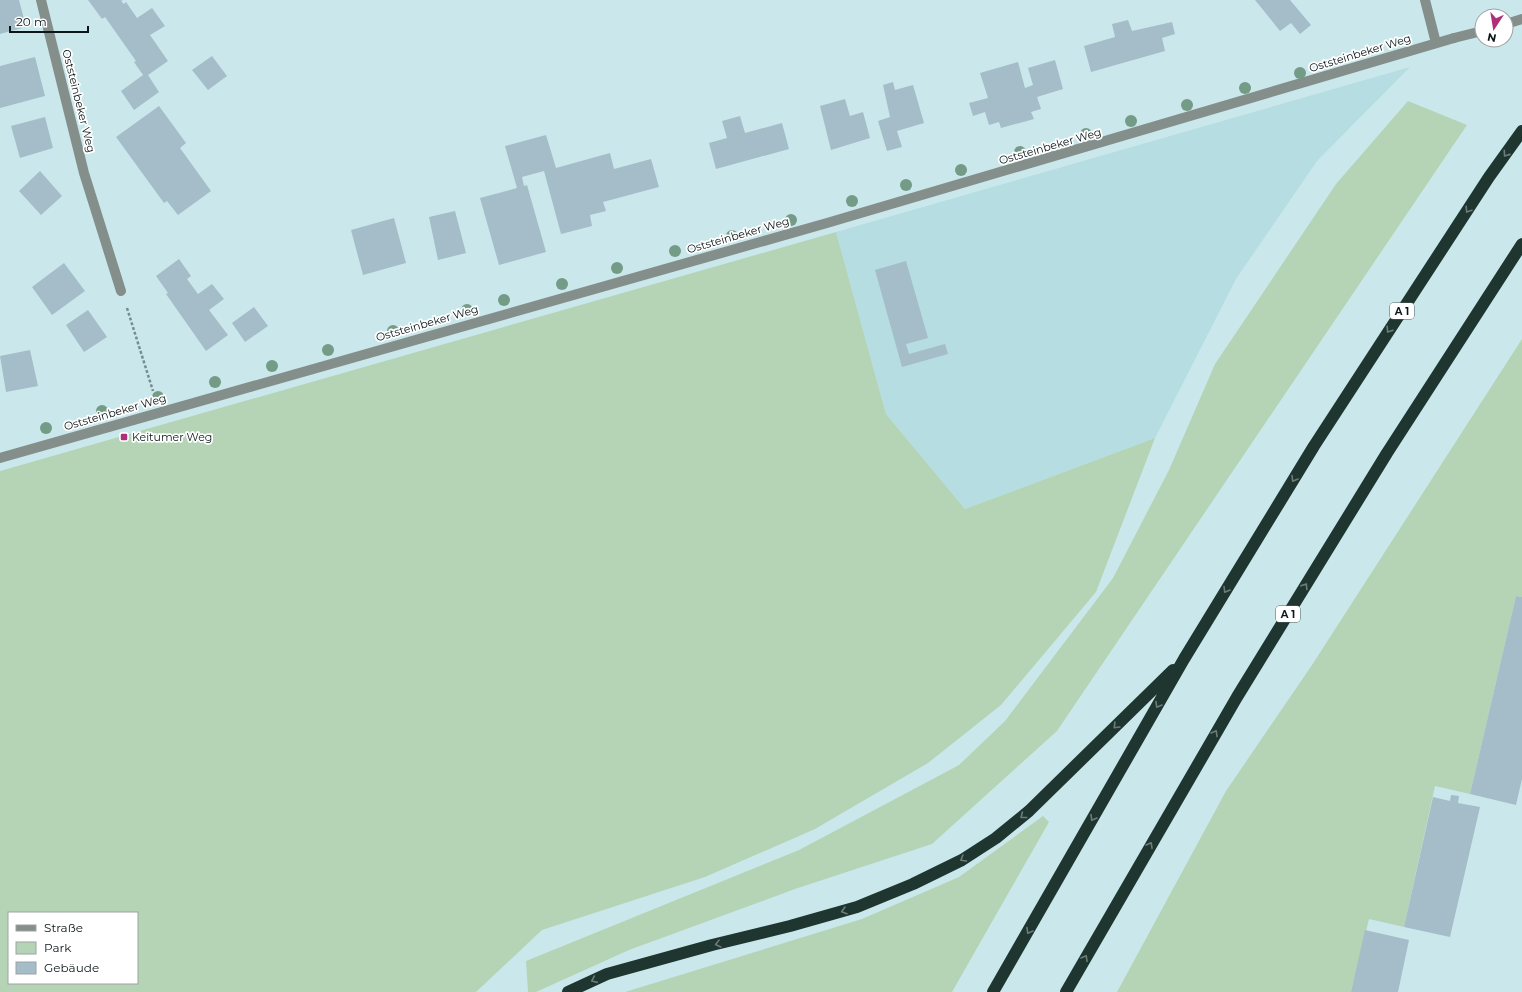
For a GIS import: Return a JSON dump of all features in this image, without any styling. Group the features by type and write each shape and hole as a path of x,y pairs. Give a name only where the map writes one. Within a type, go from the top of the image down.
{"highway":[{"name":"A 1","path":"993,992 1184,659 1314,446 1522,130"},
{"name":"A 1","path":"1066,992 1236,697 1387,453 1522,244"},
{"path":"568,992 607,974 857,907 913,884 962,860 996,838 1029,812 1184,659"}],"street":[{"name":"Oststeinbeker Weg","path":"41,0 84,173 121,291"},
{"path":"1425,0 1436,43"},
{"name":"Oststeinbeker Weg","path":"0,458 1044,160 1474,33"}],"path":[{"name":"Oststeinbeker Weg","path":"121,291 153,391"}],"shaded area":[{"path":"1410,67 1317,161 1236,279 1155,438 965,509 886,414 836,232"}],"green space":[{"path":"1408,101 1467,125 1057,731 932,844 795,889 629,950 536,992 528,992 526,961 799,850 959,765 1005,721 1113,578 1169,470 1215,364 1336,184"},
{"path":"836,232 886,414 965,509 1155,438 1096,592 1001,705 928,763 815,829 705,877 542,930 476,992 0,992 0,471"},
{"path":"1522,339 1522,597 1516,596 1470,794 1435,786 1404,927 1369,919 1351,992 1117,992 1226,791 1312,665"},
{"path":"1043,816 1049,822 952,992 625,992 862,919 959,877"}],"building":[{"path":"0,0 19,0 26,27 0,34"},
{"path":"88,0 123,0 121,1 124,4 126,2 137,18 152,8 165,26 150,35 168,61 148,75 159,92 134,110 121,91 143,75 134,62 136,61 105,17 102,19"},
{"path":"1255,0 1290,0 1311,25 1300,34 1291,23 1280,31"},
{"path":"1128,20 1132,31 1172,22 1175,34 1162,38 1165,51 1091,72 1084,46 1115,37 1112,24"},
{"path":"212,56 227,76 208,90 192,70"},
{"path":"35,57 45,96 0,108 0,66"},
{"path":"1055,60 1063,89 1037,97 1041,109 1031,112 1034,119 1001,128 999,122 989,125 985,112 973,116 969,103 988,98 980,73 1018,62 1025,88 1033,85 1028,68"},
{"path":"893,82 895,90 913,85 924,123 897,131 902,147 887,151 878,121 890,117 883,85"},
{"path":"845,99 850,116 863,112 870,138 831,150 820,106"},
{"path":"159,106 186,143 180,148 211,191 178,215 167,201 164,203 116,137"},
{"path":"740,116 745,133 782,123 789,149 716,169 709,143 727,138 722,121"},
{"path":"45,117 53,148 20,158 11,126"},
{"path":"546,135 556,168 610,153 614,169 651,159 659,187 603,202 606,211 590,215 592,226 561,234 544,171 522,177 524,186 527,185 546,252 499,265 480,198 517,188 505,146"},
{"path":"40,171 62,196 41,215 19,191"},
{"path":"455,211 466,253 438,260 429,217"},
{"path":"394,218 406,263 363,275 351,230"},
{"path":"179,259 191,276 187,279 198,294 212,284 224,299 209,310 228,335 206,351 166,294 168,293 156,276"},
{"path":"906,261 928,338 906,344 909,354 945,344 948,354 902,367 875,270"},
{"path":"64,263 85,291 52,315 32,287"},
{"path":"254,307 268,326 245,342 232,323"},
{"path":"88,310 107,337 84,352 66,325"},
{"path":"30,350 38,386 6,392 0,356"},
{"path":"1516,596 1522,597 1522,779 1516,805 1470,794"},
{"path":"1451,795 1459,796 1458,803 1480,807 1450,937 1404,927 1433,797 1450,801"},
{"path":"1365,930 1409,940 1398,992 1351,992"}],"place":[{"name":"Keitumer Weg","path":"124,437"}]}
